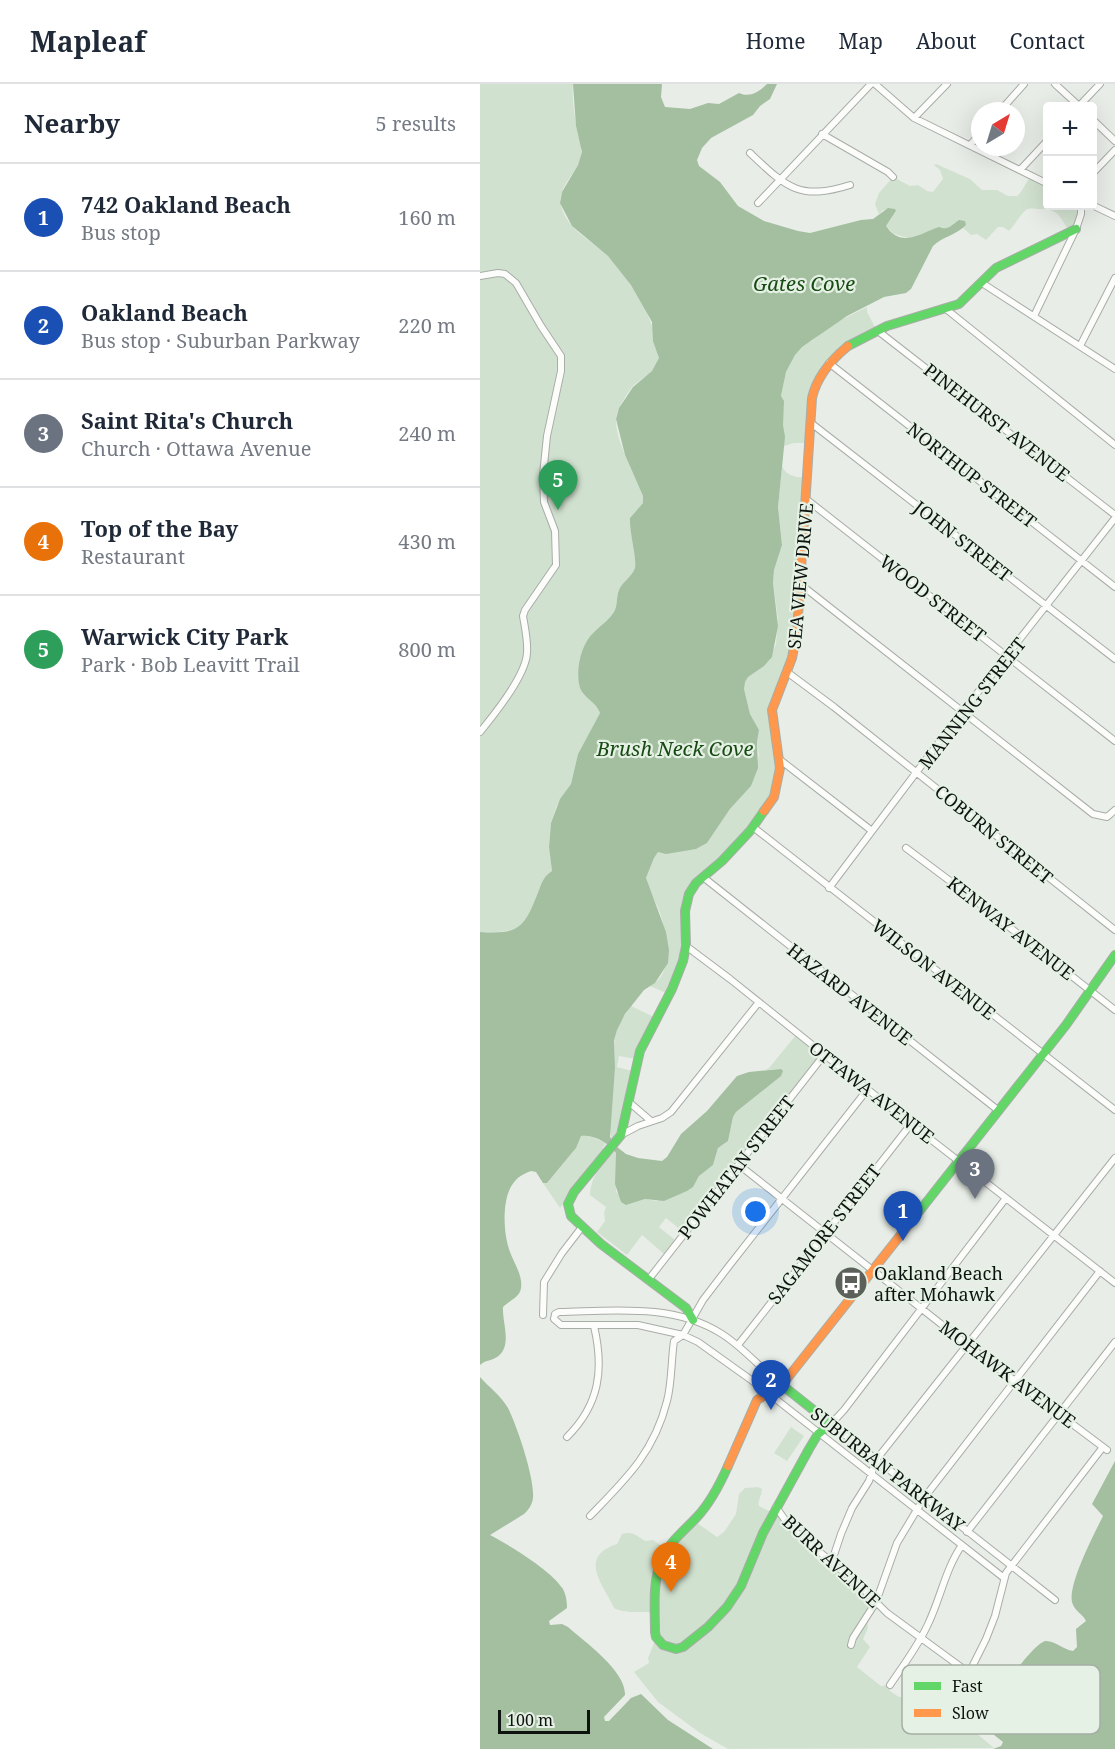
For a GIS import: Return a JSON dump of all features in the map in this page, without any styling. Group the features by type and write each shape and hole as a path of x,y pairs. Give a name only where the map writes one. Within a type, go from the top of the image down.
{"street":[{"path":"758,203 822,134 873,84 914,118 1043,182"},
{"path":"914,118 946,84"},
{"path":"1008,102 1024,84"},
{"path":"1055,84 1075,102"},
{"path":"1083,102 1100,84"},
{"path":"1097,125 1115,141"},
{"path":"822,134 893,177"},
{"path":"1020,170 1043,144"},
{"path":"1097,169 1115,150"},
{"path":"750,153 789,187 822,192 850,185"},
{"path":"1097,207 1115,216"},
{"path":"1034,316 1076,229 1082,210"},
{"name":"SEA VIEW DRIVE","path":"582,1227 571,1216 568,1208 569,1200 619,1138 630,1103 640,1051 676,981 683,961 686,946 686,903 694,887 753,827 774,797 778,785 779,759 772,710 794,652 797,632 815,384 829,363 848,346 878,331 959,304 990,274 1006,263 1076,229"},
{"path":"480,276 505,274 516,283 561,356 562,367 552,423 547,436 543,475 544,502 555,531 556,565 523,616 527,654 525,665 497,712 480,732"},
{"path":"1080,346 1115,278"},
{"path":"982,283 1115,369"},
{"path":"946,309 1115,445"},
{"name":"PINEHURST AVENUE","path":"878,331 1115,516"},
{"name":"NORTHUP STREET","path":"829,363 1115,587"},
{"name":"JOHN STREET","path":"811,423 1115,659"},
{"name":"WOOD STREET","path":"806,499 1115,741"},
{"name":"MANNING STREET","path":"829,888 963,711 1083,561 1115,516"},
{"path":"800,584 1094,814 1105,818 1115,810"},
{"name":"COBURN STREET","path":"787,672 1115,930"},
{"path":"779,759 872,831"},
{"name":"WILSON AVENUE","path":"753,827 1115,1110"},
{"name":"KENWAY AVENUE","path":"906,848 1115,1010"},
{"name":"HAZARD AVENUE","path":"703,877 999,1111"},
{"name":"OTTAWA AVENUE","path":"686,946 1115,1283"},
{"path":"776,1507 736,1594 718,1617 683,1647 676,1649 663,1645 656,1637 658,1568 666,1551 699,1515 719,1487 752,1407 766,1392 775,1391 782,1385 999,1111 1091,991 1115,955"},
{"path":"619,1138 638,1125 666,1115 681,1101 759,1002"},
{"name":"POWHATAN STREET","path":"649,1279 824,1055"},
{"path":"590,1516 633,1472 651,1442 667,1400 674,1341 683,1335 710,1292 867,1090"},
{"path":"630,1103 651,1121"},
{"name":"SAGAMORE STREET","path":"738,1345 911,1124"},
{"path":"832,1562 848,1517 869,1481 876,1460 1115,1158"},
{"name":"MOHAWK AVENUE","path":"739,1165 968,1345 1105,1449 1011,1566"},
{"path":"831,1424 1006,1198"},
{"path":"543,1315 544,1282 582,1227"},
{"name":"SUBURBAN PARKWAY","path":"582,1227 686,1308 693,1320"},
{"path":"851,1645 876,1602 897,1543 916,1509 1100,1271"},
{"name":"SUBURBAN PARKWAY","path":"1004,1578 721,1357 683,1335 638,1324 561,1325 554,1319 555,1314 559,1312 640,1310 703,1323 738,1345 782,1385 1055,1600"},
{"path":"567,1437 583,1417 598,1382 600,1359 594,1326"},
{"path":"967,1532 1115,1342"},
{"name":"BURR AVENUE","path":"831,1424 818,1434 776,1507 790,1527 876,1602 921,1639 958,1665"},
{"path":"903,1665 921,1639 935,1608 946,1574 962,1545"},
{"path":"973,1665 986,1640 995,1616 1004,1578 1011,1566"},
{"path":"890,1685 902,1667"}],"shaded area":[{"path":"480,84 573,84 581,156 562,192 561,205 564,214 574,228 609,257 635,290 649,317 659,357 653,371 630,390 616,419 619,437 643,496 643,503 630,518 635,558 634,571 619,590 614,612 587,641 580,662 583,691 600,713 578,754 571,784 557,805 551,823 549,847 552,871 544,879 524,922 507,931 493,932 480,932"},
{"path":"934,165 970,179 982,190 997,190 1008,196 1017,196 1032,176 1043,181 1043,209 1025,210 1009,231 998,227 986,240 977,234 971,235 963,228 966,225 954,223 950,228 933,229 912,239 894,234 886,226 896,212 895,209 883,210 879,214 875,204 879,193 893,177 910,186 918,185 933,192 943,179 940,170"},
{"path":"1049,210 1082,210 1081,218 1069,231 1060,216"},
{"path":"867,307 867,312 877,331 849,346 816,384 809,443 784,446 782,413 784,407 781,396 786,372 795,355 802,346 831,325"},
{"path":"782,466 784,470 796,477 808,478 795,653 775,700 780,777 753,827 711,868 698,875 685,892 680,957 666,993 650,986 663,972 667,942 663,922 646,878 658,852 696,849 707,843 730,809 751,786 759,755 757,742 759,730 750,714 744,682 769,661 776,644 778,619 773,583 774,570 782,545 778,507"},
{"path":"631,1006 654,1017 636,1059 619,1056 617,1067 632,1071 617,1136 613,1142 610,1119 615,1041 618,1027"},
{"path":"796,1035 822,1058 682,1231 666,1218 659,1227 675,1240 664,1254 642,1235 627,1255 597,1232 605,1221 606,1207 590,1195 592,1182 615,1151 616,1191 626,1205 645,1199 657,1201 696,1181 703,1171 713,1165 718,1148 728,1141 736,1112 766,1087 781,1069 765,1070"},
{"path":"587,1135 606,1143 603,1151 560,1208 543,1183 547,1183 572,1153 581,1136"},
{"path":"791,1427 804,1436 787,1461 774,1453"},
{"path":"745,1488 762,1489 759,1506 781,1517 875,1604 867,1616 868,1628 863,1639 870,1647 857,1667 881,1686 889,1685 890,1691 902,1696 902,1734 977,1734 994,1748 728,1749 700,1733 658,1702 634,1672 649,1663 648,1658 654,1643 654,1613 614,1608 596,1572 598,1556 605,1549 617,1544 622,1534 625,1533 634,1534 645,1541 653,1540 666,1549 693,1520 717,1537 724,1532 736,1514 739,1494"}],"water":[{"name":"Brush Neck Cove","path":"573,84 662,84 661,97 665,107 690,109 708,103 719,104 739,93 751,94 758,92 767,84 777,84 770,99 753,115 711,138 702,148 697,160 699,166 720,182 738,206 764,221 810,233 873,219 888,208 896,211 886,226 898,237 911,237 939,227 948,228 959,220 965,221 966,225 933,246 911,289 906,293 884,297 847,316 802,347 786,372 781,396 784,401 785,437 778,507 782,545 774,570 773,583 778,626 772,657 748,677 744,689 750,714 759,730 758,768 751,786 730,809 707,843 696,849 666,854 658,852 654,858 646,878 666,932 669,950 668,963 655,983 644,990 625,1014 617,1030 614,1041 615,1067 610,1137 626,1154 662,1161 681,1134 707,1111 737,1076 749,1072 781,1069 783,1071 781,1076 736,1112 728,1141 718,1148 713,1165 699,1176 693,1187 664,1201 645,1199 626,1205 621,1202 615,1184 616,1153 605,1143 591,1136 581,1136 576,1148 547,1183 543,1183 536,1172 531,1171 517,1179 507,1196 505,1226 521,1288 516,1296 503,1307 505,1347 497,1357 480,1365 480,932 505,932 520,926 530,912 544,879 552,871 549,847 551,823 560,799 571,784 578,754 600,713 580,688 578,673 580,658 589,637 614,612 619,590 635,568 630,518 643,503 643,496 625,455 616,419 619,408 633,387 652,371 659,358 653,341 652,322 631,285 608,256 572,226 560,203 562,192 578,165 582,152 576,126"},
{"path":"480,1377 508,1408 525,1453 533,1489 532,1503 526,1512 490,1535 529,1559 557,1582 565,1594 567,1608 549,1621 550,1625 562,1624 568,1627 594,1649 619,1676 625,1695 604,1717 605,1721 609,1721 631,1698 641,1694 668,1720 713,1749 480,1749"},
{"path":"1115,1461 1115,1749 993,1749 1001,1746 1003,1742 993,1734 1100,1734 1100,1665 1020,1665 1035,1648 1046,1641 1073,1651 1077,1647 1076,1629 1086,1621 1075,1608 1072,1594 1083,1559 1103,1516 1092,1504"}],"traffic: fast":[{"path":"848,346 887,326 959,304 996,268 1076,229"},
{"path":"693,1320 686,1308 601,1244 571,1216 568,1204 574,1192 621,1135 640,1051 672,989 683,961 686,946 685,911 689,894 696,883 722,861 750,831 764,811"},
{"path":"914,1218 1066,1025 1115,955"},
{"path":"728,1466 707,1505 669,1547 659,1567 655,1595 655,1632 663,1645 676,1649 683,1647 708,1627 727,1607 741,1586 763,1533 809,1449 818,1434 831,1424 782,1385"}],"traffic: slow":[{"path":"764,811 774,797 780,768 772,710 792,658 797,632 812,398 817,383 826,369 848,346"},
{"path":"728,1466 757,1400 782,1385 914,1218"}],"place":[{"name":"Warwick City Park","path":"558,510"},
{"name":"Saint Rita's Church","path":"975,1199"},
{"name":"742 Oakland Beach","path":"903,1241"},
{"name":"Oakland Beach after Mohawk","path":"851,1283"},
{"name":"Oakland Beach","path":"771,1410"},
{"name":"Top of the Bay","path":"671,1592"}],"water label":[{"name":"Gates Cove","path":"804,283"}]}
